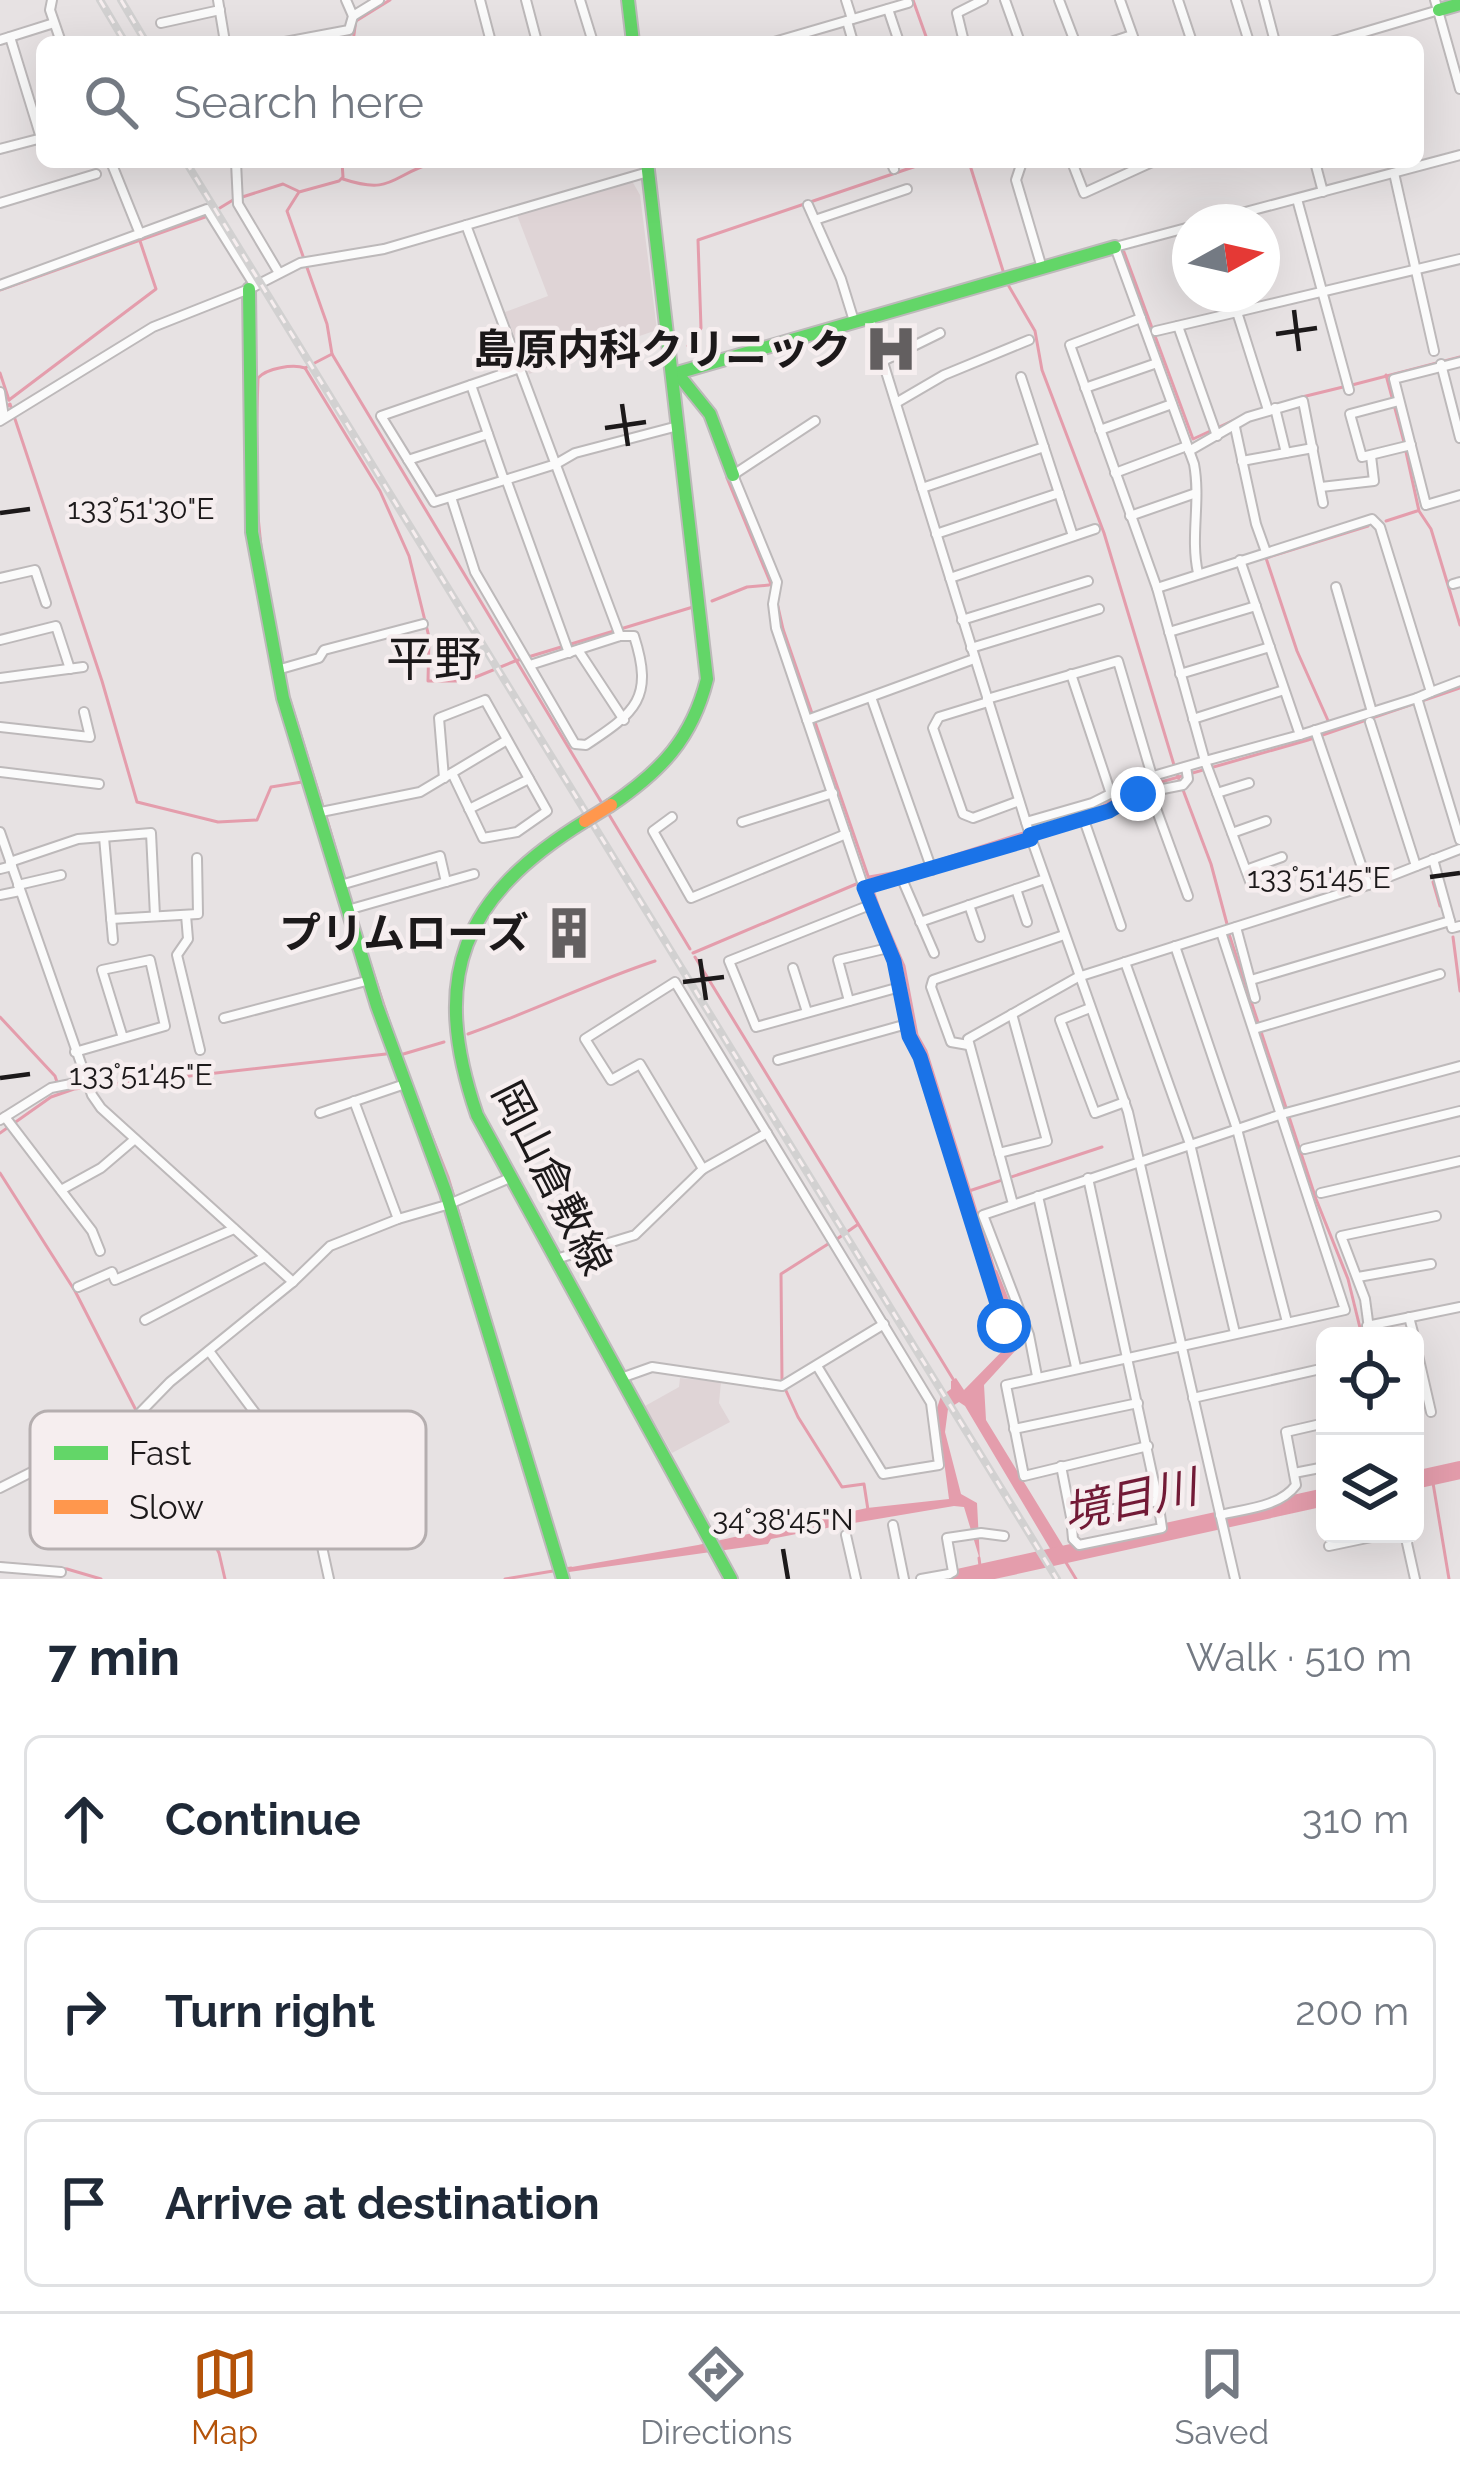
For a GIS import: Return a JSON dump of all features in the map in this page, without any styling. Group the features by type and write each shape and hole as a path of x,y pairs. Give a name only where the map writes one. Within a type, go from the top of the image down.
{"street":[{"path":"52,0 59,36"},
{"path":"346,0 356,14"},
{"path":"317,36 349,30 356,14 379,0"},
{"path":"480,0 489,36"},
{"path":"526,0 535,36"},
{"path":"580,0 591,36"},
{"path":"628,0 632,36"},
{"path":"846,0 852,36"},
{"path":"955,0 962,36"},
{"path":"959,11 983,0"},
{"path":"1005,0 1018,36"},
{"path":"1059,0 1073,36"},
{"path":"1120,0 1133,36"},
{"path":"1178,0 1190,36"},
{"path":"1236,0 1247,36"},
{"path":"1264,0 1273,36"},
{"path":"794,36 908,3"},
{"path":"1348,36 1437,5 1460,4"},
{"path":"161,23 219,5 224,36"},
{"path":"1437,5 1460,89"},
{"path":"890,6 898,36"},
{"path":"36,124 5,38 54,23"},
{"path":"0,149 36,139"},
{"path":"1424,165 1460,155"},
{"path":"113,168 140,234"},
{"path":"236,168 237,200 279,273"},
{"path":"0,392 6,414 153,327 305,262 356,256 644,168"},
{"name":"岡山倉敷線","path":"647,168 675,374 707,679 698,714 675,757 655,776 540,849 495,892 475,924 457,982 457,1050 467,1090 512,1177 731,1579"},
{"path":"1017,168 1016,179 1042,268"},
{"path":"1074,168 1084,193 1138,168"},
{"path":"1317,168 1323,192"},
{"path":"1278,204 1412,168"},
{"path":"1394,173 1434,351"},
{"path":"0,203 96,174"},
{"path":"814,220 907,189"},
{"path":"1297,199 1348,387"},
{"path":"808,206 841,278 854,321"},
{"path":"0,285 209,213 252,287 252,532 280,669 309,783 322,812 370,980 405,1084 454,1202 561,1572"},
{"path":"466,225 618,632"},
{"path":"1004,1326 907,1024 888,948 776,628 777,582 710,414 675,374 1172,232"},
{"path":"1115,247 1188,448 1196,493 1192,548 1198,573"},
{"path":"1280,302 1460,259"},
{"path":"1156,331 1237,312 1286,453"},
{"path":"869,317 1019,801 1125,1102 1235,1579"},
{"path":"1141,318 1070,345 1156,588 1207,767 1251,884"},
{"path":"1178,326 1216,432"},
{"path":"883,362 940,333"},
{"path":"896,403 944,375 1030,340"},
{"path":"1460,362 1394,379 1395,402 1426,505 1460,495"},
{"path":"1085,388 1157,363"},
{"path":"1441,364 1460,438"},
{"path":"518,369 380,416 434,502 556,464 575,453 680,426"},
{"path":"1021,377 1073,536"},
{"path":"471,385 569,648 624,720"},
{"path":"1115,473 1188,448 1249,417 1303,401 1323,503"},
{"path":"1395,402 1350,414 1362,457 1407,446"},
{"path":"1100,430 1172,404"},
{"path":"733,475 815,421"},
{"path":"1235,428 1266,552"},
{"path":"408,460 488,434"},
{"path":"922,488 1044,447"},
{"path":"1242,461 1313,448"},
{"path":"1321,487 1374,481 1371,456"},
{"path":"937,534 1059,493"},
{"path":"1130,516 1196,493"},
{"path":"451,497 476,572 575,743 586,746 624,720 637,702 645,670 634,636 618,632 528,660"},
{"path":"1156,588 1372,519 1380,526 1431,692"},
{"path":"950,578 1095,529"},
{"path":"1240,560 1300,735"},
{"path":"0,578 35,570 46,603"},
{"path":"962,620 1088,581"},
{"path":"1336,587 1416,866"},
{"path":"1168,632 1256,606"},
{"path":"811,718 1099,609"},
{"path":"280,669 319,658 324,650 423,624"},
{"path":"0,640 56,626 70,669"},
{"path":"1180,674 1270,647"},
{"path":"1019,801 973,818 963,814 933,728 939,717 1118,661 1153,776"},
{"path":"0,678 83,667"},
{"path":"1071,674 1111,794"},
{"path":"1029,831 1084,819 1182,775 1300,735 1316,734 1330,725 1371,717 1460,681"},
{"path":"1193,719 1284,690"},
{"path":"871,697 930,864"},
{"path":"484,700 547,811 517,832 483,838 448,776 439,718 484,700"},
{"path":"1013,1204 968,1039 1078,976 1368,885 1460,844 1418,701"},
{"path":"0,727 90,737 84,712"},
{"path":"1316,734 1368,885"},
{"path":"322,812 420,792 507,740"},
{"path":"0,772 99,784"},
{"path":"866,884 902,878 1029,831 1153,776 1182,775"},
{"path":"469,809 529,779"},
{"path":"1217,793 1249,783"},
{"path":"1150,792 1188,896"},
{"path":"742,822 833,793"},
{"path":"672,817 653,831 692,898 846,834"},
{"path":"1084,819 1121,926"},
{"path":"1232,832 1266,821"},
{"path":"0,832 75,1052 101,1108 293,1282"},
{"path":"0,869 79,839 151,832 155,916"},
{"path":"104,837 113,940"},
{"path":"344,884 440,856 446,882"},
{"path":"1246,870 1282,857"},
{"path":"111,919 198,914 197,858"},
{"path":"1251,980 1455,924 1433,859"},
{"path":"352,909 473,874"},
{"path":"0,895 61,875"},
{"path":"902,878 934,953"},
{"path":"920,922 1045,879"},
{"path":"1016,890 1027,922"},
{"path":"870,905 730,961 756,1027 900,986"},
{"path":"969,905 980,937"},
{"path":"186,915 188,939 177,955 200,1050"},
{"path":"1229,929 1256,998"},
{"path":"1148,1446 1024,1476 1006,1385 1345,1310 1229,929"},
{"path":"968,1045 951,1042 931,987 933,980 1064,934"},
{"path":"1175,946 1237,1129 1287,1322"},
{"path":"849,1001 838,960 888,948"},
{"path":"75,1052 165,1026 150,960 102,970 123,1038"},
{"path":"1125,962 1190,1144 1235,1333"},
{"path":"793,968 807,1013"},
{"path":"1258,1028 1440,974"},
{"path":"224,1018 370,980"},
{"path":"703,1169 640,1064 611,1080 585,1039 675,982 932,1403 939,1465 883,1474 817,1366"},
{"path":"1090,1008 1060,1020 1095,1112 1125,1102"},
{"path":"999,1153 1047,1141 1012,1014"},
{"path":"778,1060 907,1024"},
{"path":"1037,1376 1029,1335 983,1215 1287,1113 1460,1066"},
{"path":"320,1113 405,1084"},
{"path":"88,1086 51,1088 6,1122 92,1231 100,1251"},
{"path":"354,1101 398,1219"},
{"path":"1305,1149 1460,1111"},
{"path":"555,1259 635,1235 703,1169 767,1133"},
{"path":"61,1190 101,1168 135,1138"},
{"path":"1321,1193 1460,1161"},
{"path":"141,1411 330,1246 512,1177"},
{"path":"1061,1466 1073,1539 1079,1545 1162,1528 1088,1178"},
{"path":"1038,1196 1076,1367"},
{"path":"1367,1327 1358,1277 1341,1236 1436,1216"},
{"path":"78,1287 112,1273 115,1280 234,1229"},
{"path":"146,1320 265,1258"},
{"path":"1358,1277 1431,1264"},
{"path":"1380,1327 1460,1307"},
{"path":"1409,1317 1411,1327"},
{"path":"620,1378 652,1367 784,1385 884,1324"},
{"path":"209,1352 255,1411"},
{"path":"1193,1398 1316,1370"},
{"path":"1424,1382 1431,1412"},
{"path":"1014,1429 1138,1403"},
{"path":"1222,1520 1291,1493 1296,1485 1286,1432 1316,1425"},
{"path":"1294,1473 1316,1468"},
{"path":"0,1489 30,1473"},
{"path":"1071,1517 1158,1501"},
{"path":"893,1525 904,1579"},
{"path":"846,1535 856,1579"},
{"path":"921,1579 953,1572 947,1538 1004,1536"},
{"path":"1329,1546 1343,1543"},
{"path":"1408,1543 1415,1579"},
{"path":"322,1549 329,1579"},
{"path":"0,1567 61,1572"}],"shaded area":[{"path":"632,181 640,195 657,330 529,374 505,312 548,296 517,215"},
{"path":"997,1270 1025,1340 984,1385 986,1420 1068,1554 1055,1557 959,1402 948,1409 945,1432 961,1494 977,1503 980,1560 964,1507 954,1506 771,1539 768,1544 569,1572 566,1568 867,1508 949,1499 937,1408 941,1396 956,1378 964,1390 1014,1339 992,1272"},
{"path":"680,1378 721,1382 719,1403 730,1422 672,1453 645,1406 679,1387"}],"waterway":[{"path":"356,21 390,0"},
{"path":"913,0 926,36"},
{"path":"354,36 356,19"},
{"path":"256,443 258,378 280,368 305,368 332,354 327,324 287,211 299,192 339,181 342,168"},
{"path":"343,179 383,184 419,168"},
{"path":"688,346 701,328 698,240 910,168"},
{"path":"971,168 1004,274"},
{"path":"0,290 205,217 233,200 283,184 298,191"},
{"path":"9,400 156,289 140,241"},
{"path":"1124,252 1193,439 1243,416"},
{"path":"1007,283 1035,331 1042,370 1104,533 1174,765"},
{"path":"332,354 603,805"},
{"path":"1352,385 1460,357"},
{"path":"305,368 380,491 409,556 429,637 428,681 466,681 515,661 693,607"},
{"path":"0,373 9,400"},
{"path":"1386,375 1404,442"},
{"path":"1302,397 1343,387"},
{"path":"5,408 10,404 137,802 218,822 257,820 271,787 302,782"},
{"path":"1406,452 1419,511 1431,529 1460,625"},
{"path":"727,478 773,589"},
{"path":"257,506 262,557"},
{"path":"1386,521 1417,511"},
{"path":"1330,725 1297,651 1266,558 1368,526"},
{"path":"712,601 747,587 769,585"},
{"path":"776,598 879,908 904,966 917,1035 995,1272"},
{"path":"285,684 323,807"},
{"path":"869,877 909,870 1097,809 1133,790 1308,740 1460,688"},
{"path":"1177,774 1211,864 1227,924"},
{"path":"608,813 690,949"},
{"path":"326,816 350,899"},
{"path":"693,953 861,882"},
{"path":"1433,882 1440,906"},
{"path":"354,914 394,1036"},
{"path":"1229,934 1316,1199 1348,1279 1360,1327"},
{"path":"1453,937 1460,991"},
{"path":"695,957 953,1379"},
{"path":"468,1034 655,961"},
{"path":"0,1017 58,1085"},
{"path":"400,1055 444,1042"},
{"path":"0,1133 51,1097 74,1089 386,1054"},
{"path":"407,1073 448,1177 516,1405"},
{"path":"969,1191 1102,1147"},
{"path":"0,1173 75,1291 136,1411"},
{"path":"837,1239 857,1225"},
{"path":"828,1244 781,1274 782,1382 842,1487 864,1484 868,1510"},
{"name":"境目川","path":"1424,1478 1460,1470"},
{"path":"1432,1477 1449,1579"},
{"name":"境目川","path":"953,1579 1316,1499"},
{"path":"555,1535 565,1566"},
{"path":"217,1549 225,1579"},
{"path":"1062,1556 1076,1579"},
{"path":"979,1558 981,1574"},
{"path":"0,1563 67,1569 101,1579"},
{"path":"505,1579 571,1568"}],"railway":[{"path":"100,0 121,36"},
{"path":"121,0 142,36"},
{"path":"190,168 1057,1579"}],"traffic: fast":[{"path":"628,0 632,36"},
{"path":"1439,10 1460,4"},
{"path":"611,805 672,752 693,719 707,679 648,168"},
{"path":"733,475 710,414 677,373 1115,247"},
{"path":"249,289 252,532 283,698 377,1006 446,1193 563,1579"},
{"path":"585,821 509,879 484,911 467,944 458,981 456,1021 463,1066 477,1115 731,1579"}],"traffic: slow":[{"path":"585,821 611,805"}],"place":[{"name":"島原内科クリニック","path":"891,349"},
{"name":"プリムローズ","path":"569,933"}],"district":[{"name":"平野","path":"434,659"}],"route":[{"path":"1004,1326 920,1057 909,1036 894,961 864,888 1031,839 1030,835 1109,811 1138,794"}]}
